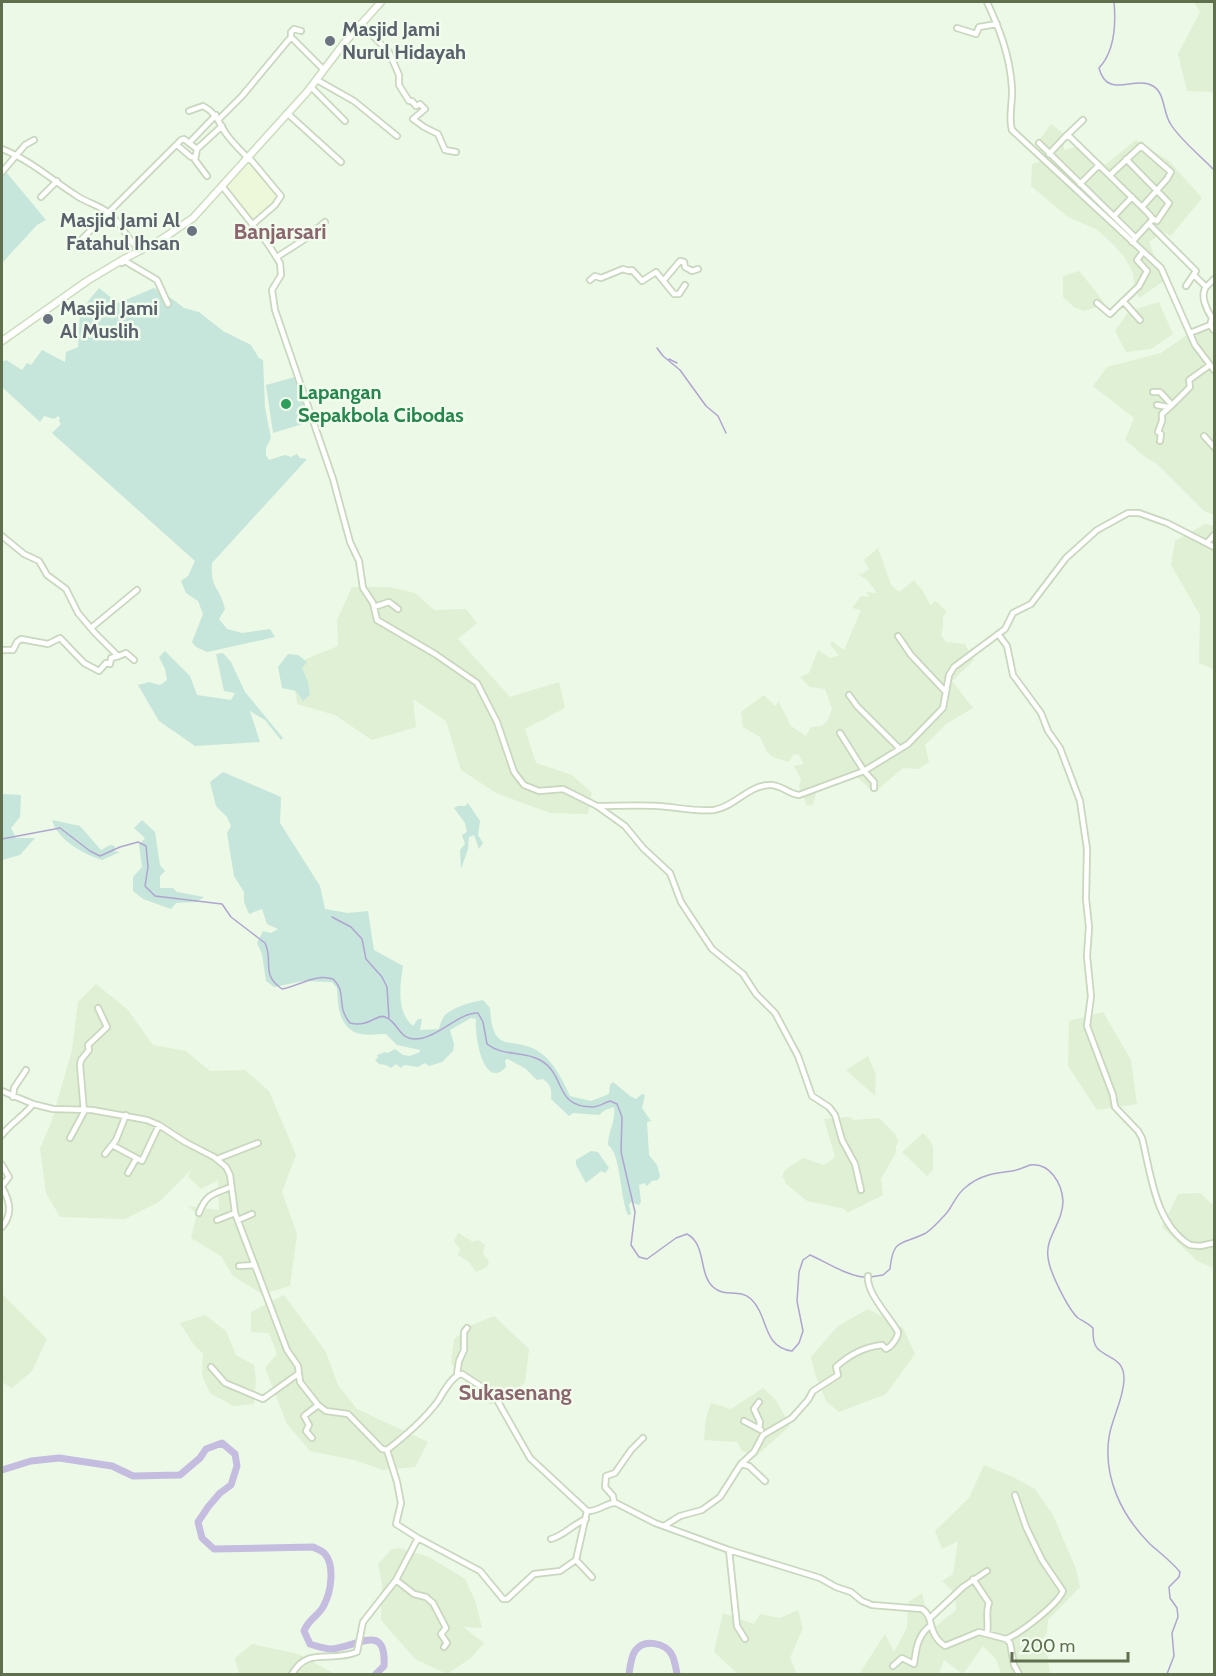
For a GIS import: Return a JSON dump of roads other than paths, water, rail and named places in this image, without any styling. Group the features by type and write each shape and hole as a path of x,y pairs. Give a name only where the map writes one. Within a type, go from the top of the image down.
{"main road":[{"path":"2,341 117,263 190,221 311,87 381,2"}],"street":[{"path":"987,2 1010,64 1012,130 1085,199 1134,240"},
{"path":"361,24 389,52 399,75 399,85 409,101 416,106 420,104 425,109 413,119 438,134 445,150 456,152"},
{"path":"957,28 976,34 979,27 997,24"},
{"path":"189,143 241,98 291,37 294,29 301,31"},
{"path":"291,37 324,70"},
{"path":"317,80 354,101 397,136"},
{"path":"311,87 345,121"},
{"path":"189,111 204,106 217,117 228,136 281,196 275,205 252,225"},
{"path":"287,113 341,162"},
{"path":"1049,154 1083,120"},
{"path":"207,176 195,160 197,149 222,126"},
{"path":"1066,136 1110,175 1153,219"},
{"path":"78,243 182,139 197,149"},
{"path":"2,172 28,143 34,140"},
{"path":"1039,143 1114,216 1143,252 1162,270 1195,345 1215,370"},
{"path":"177,145 191,157 195,157"},
{"path":"1110,175 1137,148 1143,146 1171,172 1171,175 1142,207"},
{"path":"2,149 57,181 76,196 97,204 109,213 140,251"},
{"path":"1126,159 1169,205 1157,220 1153,219 1134,240"},
{"path":"1080,184 1099,165"},
{"path":"43,196 57,181"},
{"path":"222,186 277,257 282,271 272,290 275,310 333,479 351,547 357,556 363,588 374,607 375,616 380,623 435,654 477,682 497,722 514,772 524,785 538,791 563,789 597,806 625,826 643,848 670,873 681,902 712,949 742,974 756,994 775,1013 798,1056 812,1096 829,1107 835,1115 842,1140 855,1164 861,1190"},
{"path":"1114,216 1132,197"},
{"path":"277,257 305,239 325,222"},
{"path":"1149,224 1197,273 1186,285"},
{"path":"1097,303 1110,314 1139,286 1147,271 1137,260 1143,252"},
{"path":"117,263 125,261 155,278 161,284 168,304"},
{"path":"664,280 680,261 693,271 698,269"},
{"path":"590,280 595,276 601,278 623,269 632,270 642,281 655,272 674,294 679,294 685,285"},
{"path":"1195,276 1206,287"},
{"path":"1190,333 1210,325 1213,318 1202,297 1206,287 1215,279"},
{"path":"1123,301 1140,320"},
{"path":"1210,325 1215,330"},
{"path":"1160,441 1161,435 1158,432 1162,414 1190,387 1189,380 1210,365"},
{"path":"1153,392 1160,392 1171,406"},
{"path":"1157,405 1165,408 1171,406"},
{"path":"1204,436 1215,447"},
{"path":"597,806 655,806 712,810 727,806 767,785 780,787 799,795 864,771 912,740 943,708 949,675 954,667 1007,627 1013,613 1031,604 1066,558 1097,530 1128,513 1139,513 1167,523 1215,547"},
{"path":"1207,543 1215,535"},
{"path":"2,536 21,552 39,561 47,575 64,586 76,610 119,656"},
{"path":"91,628 137,590"},
{"path":"374,607 389,602 398,609"},
{"path":"998,634 1007,646 1013,675 1041,713 1048,731 1060,748 1080,801 1087,849 1086,899 1089,927 1087,956 1091,996 1087,1026 1116,1108 1142,1138 1168,1226 1190,1245 1215,1243"},
{"path":"898,636 911,655 945,690"},
{"path":"2,650 12,650 20,639 49,644 60,638 84,663 98,670 106,663 110,664 112,658 126,652 134,660"},
{"path":"849,695 900,749"},
{"path":"840,734 874,783 874,788"},
{"path":"70,1138 84,1109 81,1062 90,1049 88,1045 107,1027 98,1008"},
{"path":"13,1097 14,1088 26,1070"},
{"path":"2,1091 33,1104 59,1110 84,1109 126,1115 159,1125 184,1142 217,1159 229,1171 235,1214 287,1350 298,1366 300,1382 318,1405 326,1411 348,1414 380,1447 387,1450 401,1503 396,1524 480,1571 501,1598 505,1599 534,1574 560,1571 576,1560 587,1511"},
{"path":"2,1134 33,1104"},
{"path":"105,1154 112,1145 126,1115"},
{"path":"112,1145 136,1159 143,1160 159,1125"},
{"path":"217,1159 258,1143"},
{"path":"128,1173 136,1159"},
{"path":"2,1165 9,1178 2,1187 10,1208 2,1227"},
{"path":"199,1213 206,1198 231,1187"},
{"path":"217,1220 235,1214"},
{"path":"238,1220 252,1214"},
{"path":"239,1266 255,1265"},
{"path":"664,1526 680,1516 702,1510 720,1497 766,1433 794,1416 813,1391 837,1375 836,1367 850,1355 880,1345 887,1349 896,1339 897,1330 878,1304 867,1282 868,1276"},
{"path":"387,1450 433,1408 457,1374 464,1350 464,1332 467,1328"},
{"path":"211,1367 225,1383 263,1399 298,1374"},
{"path":"457,1374 464,1375 497,1400 530,1458 587,1511"},
{"path":"759,1402 754,1409 760,1422 759,1429"},
{"path":"312,1438 306,1431 309,1425 304,1416 318,1405"},
{"path":"744,1421 766,1433"},
{"path":"614,1502 613,1496 605,1487 606,1476 616,1472 643,1438"},
{"path":"742,1464 749,1466 765,1481"},
{"path":"1006,1639 1032,1624 1060,1598 1064,1591 1042,1560 1026,1527 1015,1495"},
{"path":"587,1511 600,1509 614,1502"},
{"path":"614,1502 655,1523 729,1550 803,1571 852,1592 862,1601 872,1605 922,1609 928,1613 930,1626 938,1641 946,1647 977,1632 1006,1639 1010,1643 1014,1665 1019,1674"},
{"path":"551,1539 560,1537 574,1524 586,1519"},
{"path":"292,1674 300,1663 309,1657 334,1657 356,1653 363,1620 396,1580 418,1538"},
{"path":"729,1550 737,1626 745,1639"},
{"path":"576,1560 592,1578"},
{"path":"930,1618 973,1579 987,1571"},
{"path":"973,1579 989,1603 986,1610 987,1634"},
{"path":"396,1580 414,1594 426,1597 435,1605 446,1628 441,1634 447,1642 444,1647"},
{"path":"893,1666 902,1658 914,1664 914,1652 919,1638 930,1626"}],"waterway":[{"path":"1114,2 1115,19 1111,45 1099,68 1103,78 1115,85 1146,83 1157,89 1174,129 1214,170"},
{"path":"657,348 680,370 706,406 718,416 726,433"},
{"path":"669,359 677,363"},
{"path":"2,839 60,828 100,856 138,842 146,846 148,867 145,886 155,896 222,904 231,917 265,943 269,973 275,983 282,989 314,979 333,979 340,989 343,1011 350,1023 362,1024 382,1016 394,1023 404,1035 415,1039 430,1036 465,1016 478,1013 483,1022 487,1044 500,1051 527,1055 540,1060 548,1066 572,1102 580,1106 593,1107 610,1101 617,1104 622,1117 621,1152 635,1212 631,1245 639,1257 647,1259 676,1238 687,1234 697,1245 708,1281 722,1292 742,1294 751,1299 757,1306 775,1344 782,1348 792,1351 799,1343 803,1331 797,1301 799,1272 803,1260 810,1255 845,1272 866,1277"},
{"path":"332,917 351,927 362,939 366,959 382,977 387,987 389,1018"},
{"path":"870,1277 883,1275 890,1269 896,1247 929,1231 947,1212 962,1190 971,1183 988,1175 1015,1171 1030,1165 1043,1167 1054,1176 1063,1201 1060,1216 1049,1243 1049,1263 1055,1280 1074,1313 1093,1328 1097,1348 1116,1360 1123,1372 1122,1393 1109,1437 1109,1467 1112,1481 1123,1509 1131,1521 1150,1544 1180,1572 1179,1577 1169,1587 1170,1598 1177,1608 1178,1617 1172,1633 1174,1656 1167,1674"},
{"path":"2,1470 31,1461 59,1458 112,1466 133,1476 180,1475 200,1458 206,1449 222,1443 235,1454 237,1466 231,1485 220,1493 198,1522 202,1538 214,1549 313,1547 323,1552 330,1565 329,1593 322,1608 304,1631 310,1644 329,1649 374,1640 380,1644 384,1666 376,1674"},
{"path":"629,1674 635,1651 649,1643 660,1645 669,1651 677,1674"}],"place":[{"name":"Masjid Jami Nurul Hidayah","path":"330,41"},
{"name":"Masjid Jami Al Fatahul Ihsan","path":"192,231"},
{"name":"Masjid Jami Al Muslih","path":"48,319"},
{"name":"Lapangan Sepakbola Cibodas","path":"286,404"}],"district":[{"name":"Banjarsari","path":"280,231"},
{"name":"Sukasenang","path":"515,1392"}]}
